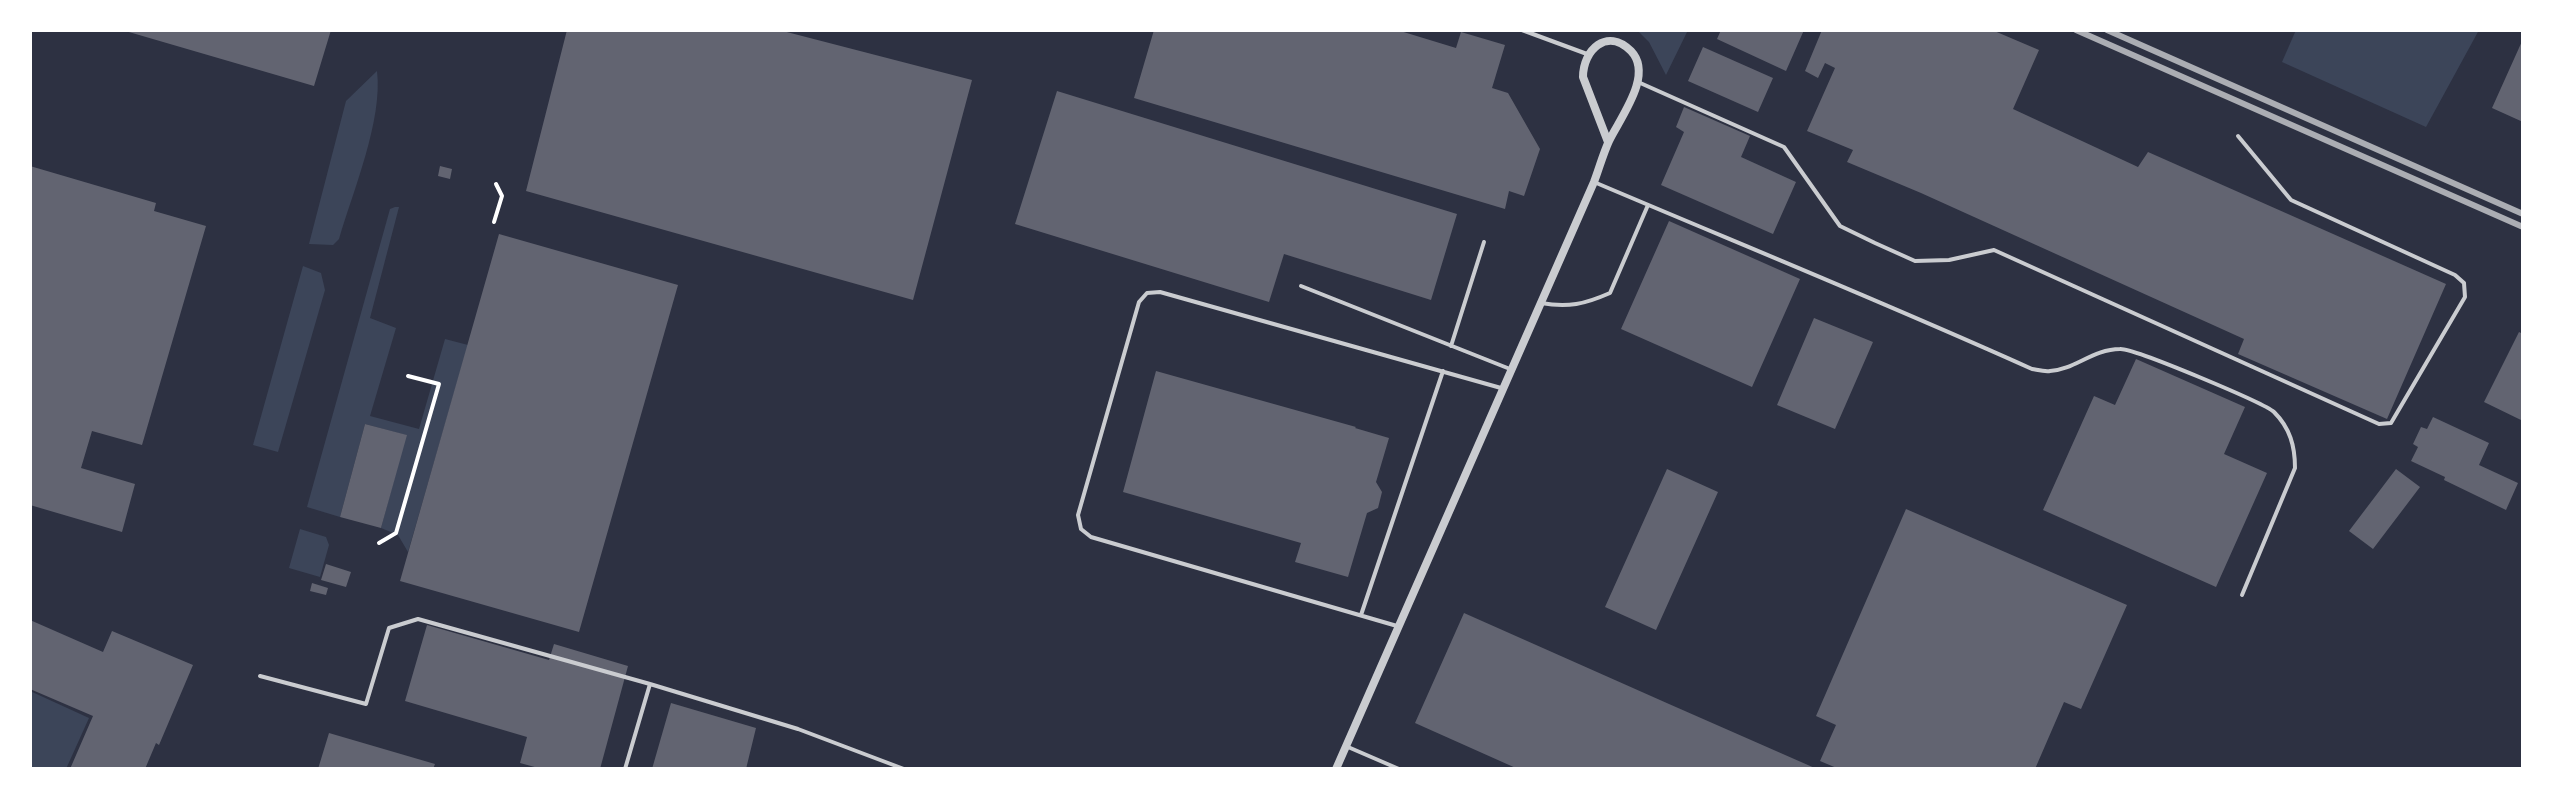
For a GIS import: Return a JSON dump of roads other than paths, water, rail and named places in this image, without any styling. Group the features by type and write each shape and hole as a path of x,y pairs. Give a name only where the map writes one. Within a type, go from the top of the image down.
{"street":[{"path":"1336,769 1594,182 1608,142 1624,117 1638,82 1638,61 1632,52 1614,41 1592,48 1583,67 1583,77 1608,142"}],"lane":[{"path":"1522,30 1587,54"},
{"path":"1638,82 1784,147 1840,226 1875,243 1915,261 1949,260 1994,250 2379,424 2391,423 2465,297 2464,283 2455,275 2291,200 2238,136"},
{"path":"1594,182 1917,317 2032,369 2052,372 2096,352 2123,348 2152,357 2272,410 2287,428 2295,447 2295,468 2242,595"},
{"path":"1541,303 1563,307 1591,302 1610,293 1648,205"},
{"path":"1451,346 1484,242"},
{"path":"1301,286 1512,370"},
{"path":"1398,627 1091,537 1081,529 1078,515 1139,302 1147,293 1160,292 1503,389"},
{"path":"1361,616 1443,371"},
{"path":"260,676 366,704 389,628 418,619 798,729 904,769"},
{"path":"625,769 650,684"},
{"path":"1346,746 1399,769"}],"railway":[{"path":"2076,30 2523,227"},
{"path":"2107,30 2523,214"}]}
